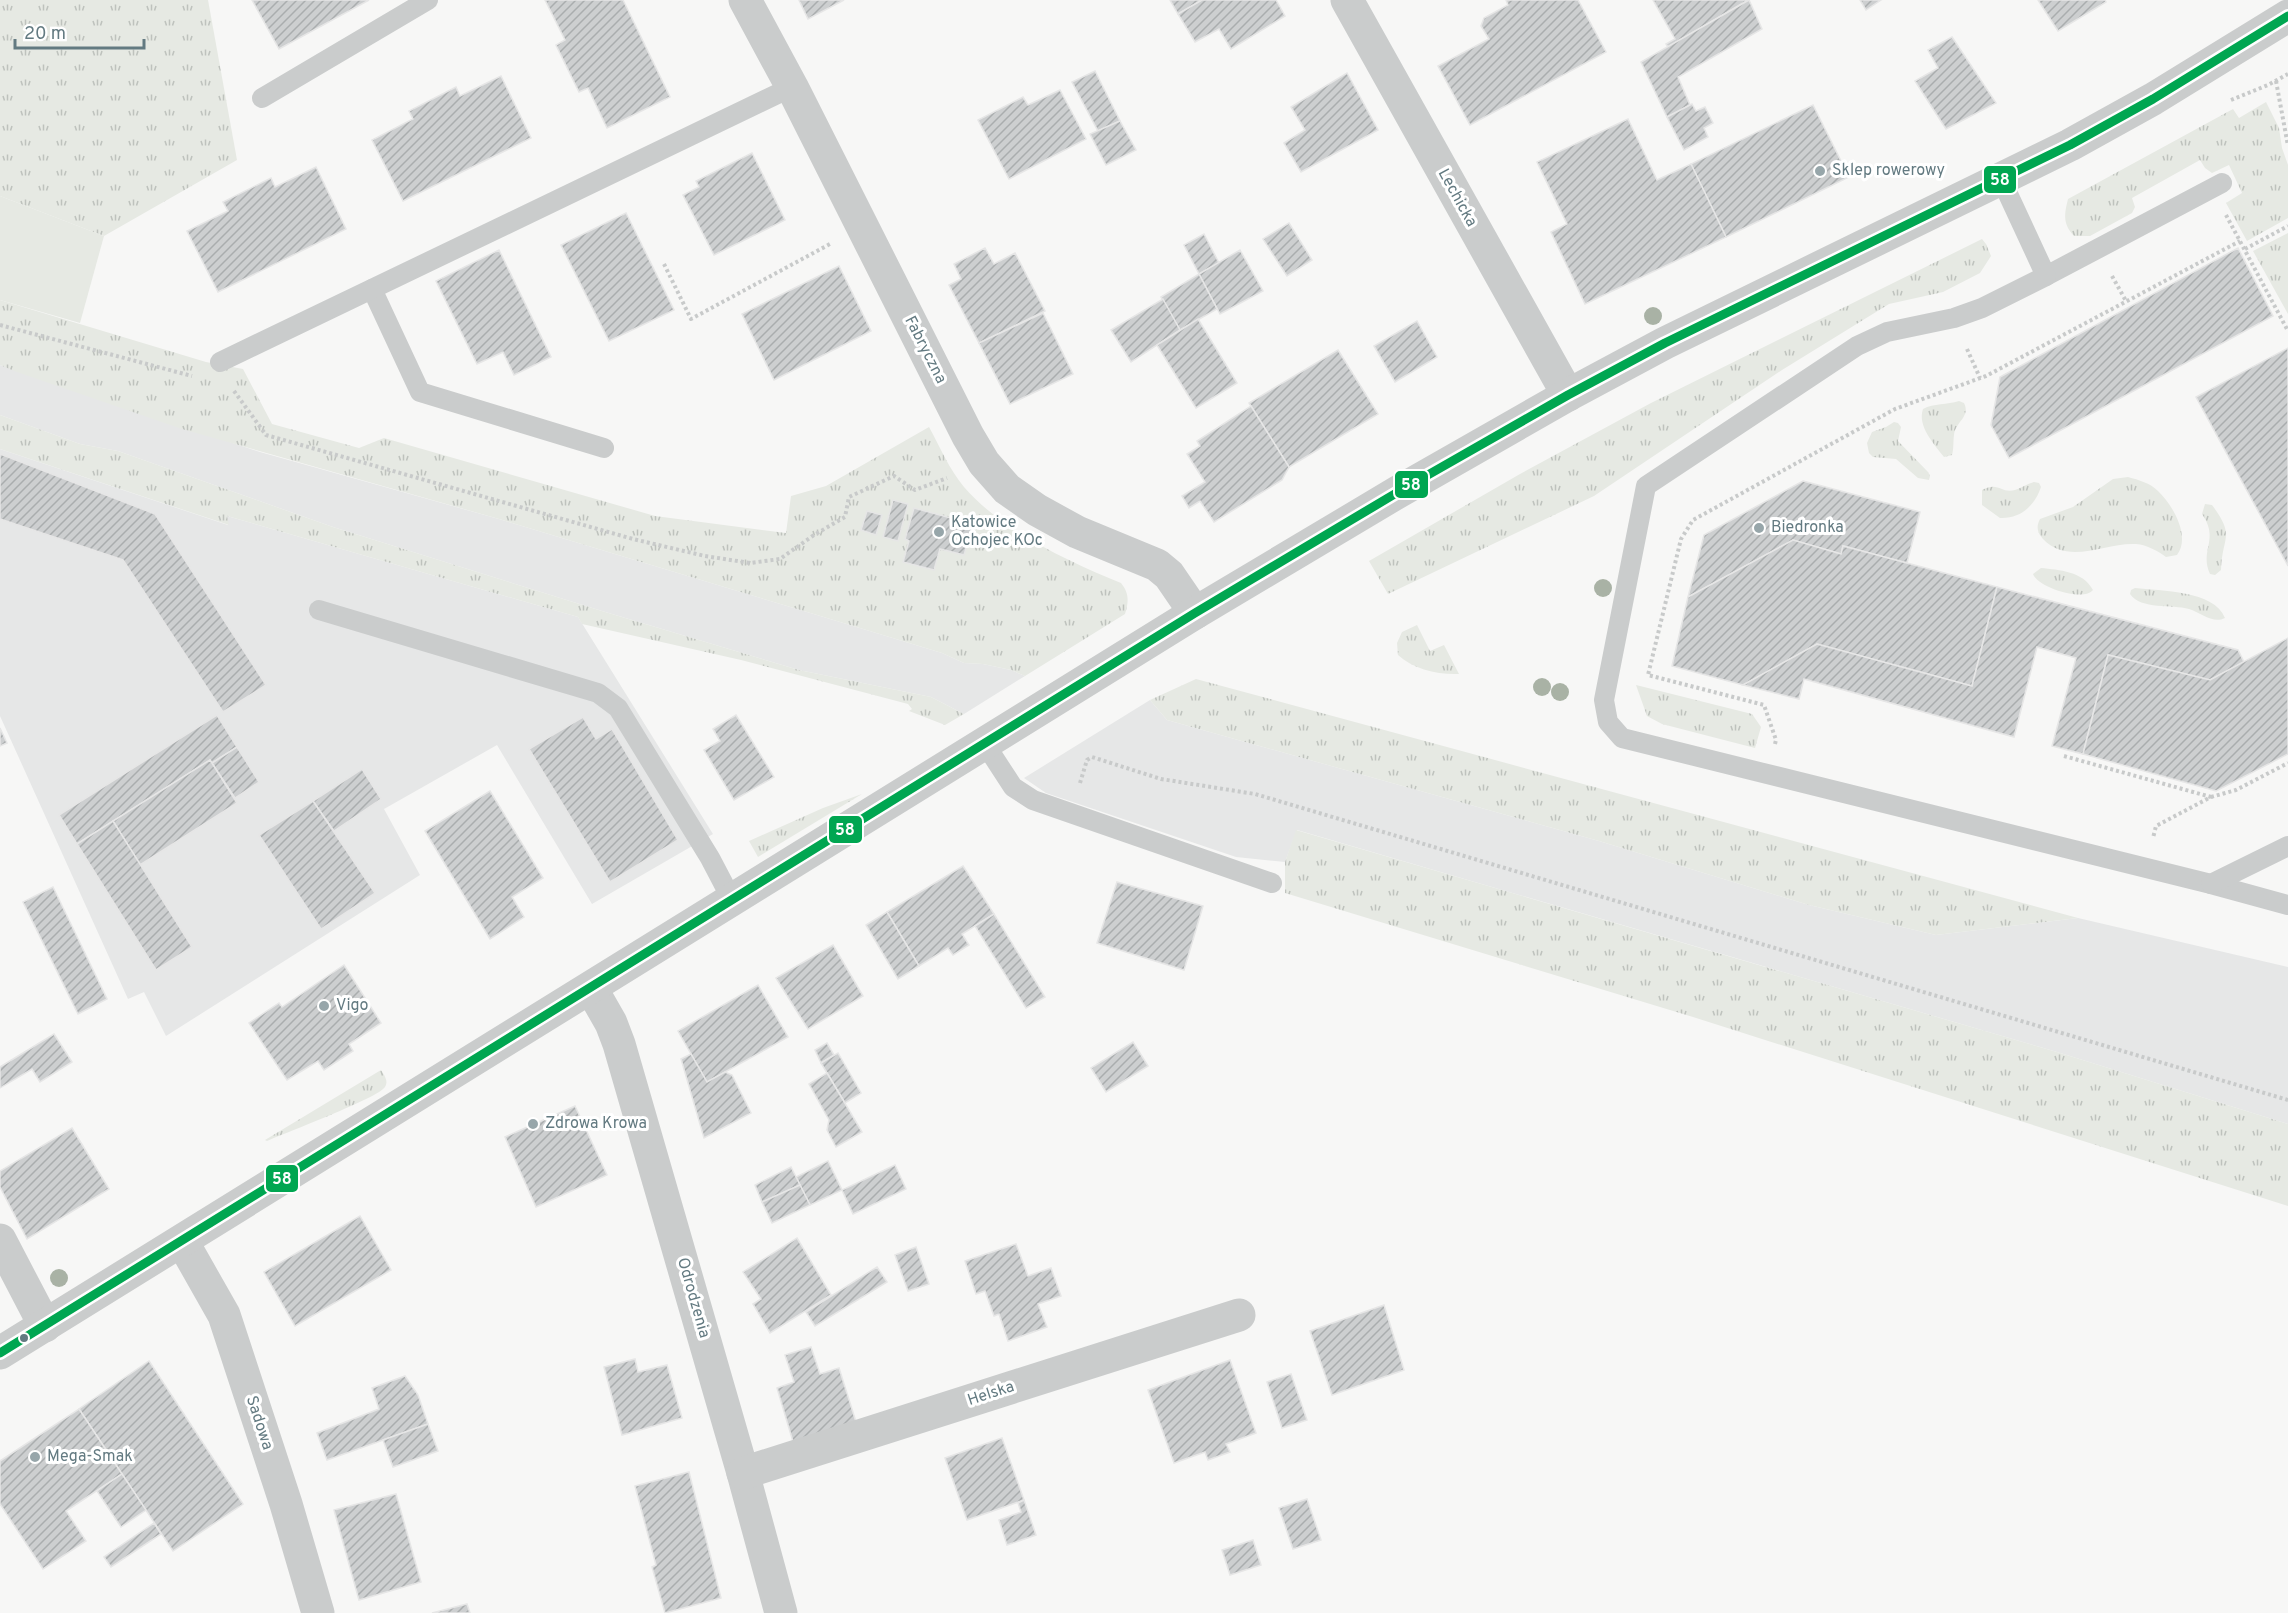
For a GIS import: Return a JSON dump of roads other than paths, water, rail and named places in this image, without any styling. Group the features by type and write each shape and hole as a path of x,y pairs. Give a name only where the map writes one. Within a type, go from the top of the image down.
{"street":[{"name":"Fabryczna","path":"745,0 792,87 968,436 984,463 1007,489 1037,510 1077,532 1156,565 1169,575 1195,613"},
{"name":"Lechicka","path":"1347,0 1568,395"},
{"path":"0,1353 1195,613 1398,492 1568,395 1665,343 2070,145 2153,99 2288,16"},
{"name":"Odrodzenia","path":"591,988 611,1023 619,1044 781,1613"},
{"path":"0,1240 45,1326"},
{"name":"Sadowa","path":"182,1241 224,1315 286,1504 318,1613"},
{"name":"Helska","path":"743,1473 1239,1315"}],"lane":[{"path":"262,98 428,0"},
{"path":"220,362 792,87"},
{"path":"2001,179 2046,276"},
{"path":"2217,186 1982,308 1954,318 1887,332 1857,346 1646,486 1604,700 1608,722 1622,738 2288,905"},
{"path":"372,289 420,392 604,448"},
{"path":"319,610 598,693 618,708 710,858 732,900"},
{"path":"985,744 1013,787 1033,800 1272,883"},
{"path":"2211,884 2288,846"}],"place":[{"name":"Sklep rowerowy","path":"1820,171"},
{"name":"Biedronka","path":"1759,528"},
{"name":"Katowice Ochojec KOc","path":"939,532"},
{"name":"Vigo","path":"324,1006"},
{"name":"Zdrowa Krowa","path":"533,1124"},
{"name":"Mega-Smak","path":"35,1457"}]}
